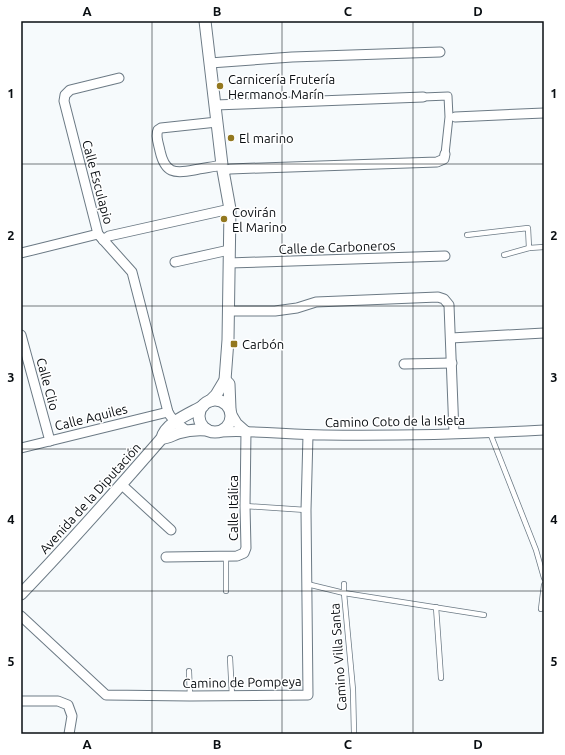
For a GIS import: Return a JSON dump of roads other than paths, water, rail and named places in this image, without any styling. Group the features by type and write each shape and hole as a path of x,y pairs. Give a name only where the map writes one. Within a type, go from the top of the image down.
{"street":[{"name":"Avenida de la Diputación","path":"21,594 71,542 122,485 162,438 163,433 175,422 206,404 216,396 225,380 229,311 230,209 222,168 205,21"},
{"path":"210,63 292,57 440,52"},
{"name":"Calle Esculapio","path":"119,78 70,90 64,98 101,237 132,272 168,412 170,417 187,431"},
{"path":"215,105 448,96 452,117 444,159 437,162 230,169 222,168 182,172 172,171 166,167 162,161 156,135 158,130 161,128 217,122"},
{"path":"452,117 544,113"},
{"path":"21,253 109,236 230,209"},
{"path":"175,262 229,250"},
{"name":"Calle de Carboneros","path":"229,263 445,256"},
{"path":"229,311 275,311 297,308 316,302 441,298 446,300 449,305 451,338 454,433"},
{"path":"517,330 544,328"},
{"name":"Calle Clio","path":"21,334 50,441"},
{"path":"451,338 544,334"},
{"path":"404,364 452,363"},
{"name":"Avenida de la Diputación","path":"225,380 229,384 231,411"},
{"path":"207,430 204,427 199,415 206,404 219,400 227,405 237,423 246,431"},
{"path":"162,438 167,438 177,433 197,429 221,432 225,430 231,422 231,411"},
{"name":"Calle Aquiles","path":"21,448 168,412"},
{"name":"Camino Coto de la Isleta","path":"221,432 246,431 351,436 490,433 544,430"},
{"name":"Calle Itálica","path":"166,557 239,556 245,551 246,431"},
{"name":"Camino de Pompeya","path":"21,616 106,695 308,695 306,510 308,435"},
{"path":"122,485 171,530"},
{"path":"21,701 58,701 68,705 72,716 69,734"}],"lane":[{"path":"467,235 528,228 529,248"},
{"path":"504,255 529,248 544,247"},
{"path":"490,433 536,550 544,578"},
{"path":"245,506 306,510"},
{"path":"226,556 226,591"},
{"name":"Camino Villa Santa","path":"307,584 344,593 353,690 354,734"},
{"path":"344,584 344,593 484,615"},
{"path":"541,609 544,585"},
{"path":"436,607 441,678"},
{"path":"230,658 232,696"},
{"path":"189,671 190,696"}],"place":[{"name":"Carnicería Frutería Hermanos Marín","path":"220,86"},
{"name":"El marino","path":"231,138"},
{"name":"Covirán El Marino","path":"224,219"},
{"name":"Carbón","path":"234,344"}]}
